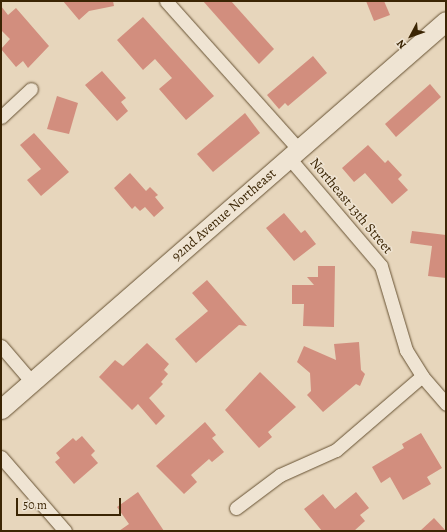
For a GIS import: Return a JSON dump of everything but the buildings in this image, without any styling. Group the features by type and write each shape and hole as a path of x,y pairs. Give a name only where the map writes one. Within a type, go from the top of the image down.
{"main road":[{"name":"92nd Avenue Northeast","path":"1,409 295,155 446,21"}],"street":[{"name":"Northeast 13th Street","path":"166,1 295,155 381,266 406,350 422,376 446,404"},
{"path":"1,117 31,89"},
{"path":"1,346 32,382"},
{"path":"236,508 280,475 336,450 422,376"},
{"path":"1,457 65,531"}]}
